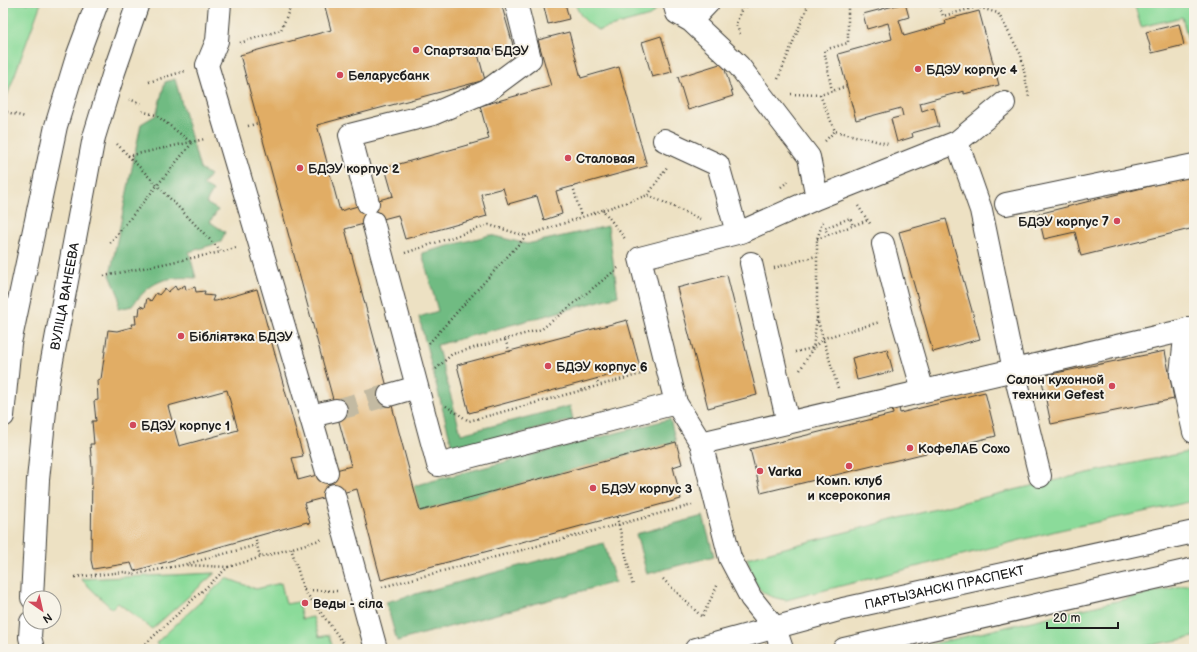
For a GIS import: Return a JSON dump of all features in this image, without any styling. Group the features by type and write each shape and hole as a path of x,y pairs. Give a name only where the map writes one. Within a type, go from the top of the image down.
{"main road":[{"path":"3,416 10,342 56,126 77,57 97,3"},
{"name":"ВУЛІЦА ВАНЕЕВА","path":"32,590 38,480 48,382 94,137 114,72 138,3"},
{"path":"220,3 217,41 207,65 327,472"},
{"path":"516,3 530,59 487,91 433,114 350,135 438,465 676,403"},
{"path":"674,3 677,14 691,21 739,66 809,157 832,193"},
{"path":"691,21 708,3"},
{"path":"782,649 775,628 751,598 730,558 701,444 676,403 640,258 741,232 922,157 957,142 1004,103"},
{"path":"957,142 981,210 1014,370 1040,476"},
{"path":"672,144 718,165 734,222 741,232"},
{"path":"1006,204 1194,165"},
{"path":"883,244 901,315 923,391"},
{"path":"752,268 788,423"},
{"path":"701,444 1190,329 1181,374 1194,432"},
{"path":"389,395 417,387"},
{"path":"311,416 336,410"},
{"path":"334,495 376,649"},
{"name":"ПАРТЫЗАНСКІ ПРАСПЕКТ","path":"696,649 843,610 1194,532"},
{"path":"844,649 1194,568"},
{"path":"30,630 30,637 33,649"}],"path":[{"path":"234,45 281,30 292,3"},
{"path":"775,86 809,3"},
{"path":"832,91 824,50 848,43 848,4 850,3"},
{"path":"938,3 943,16 977,7 998,13 1021,55 1029,97"},
{"path":"149,82 174,75"},
{"path":"847,86 820,95 835,131 916,151 922,157"},
{"path":"3,110 25,117"},
{"path":"140,111 156,115 192,142"},
{"path":"127,156 192,142 259,123"},
{"path":"110,242 192,142"},
{"path":"117,144 222,252"},
{"path":"648,195 672,144"},
{"path":"573,186 581,217"},
{"path":"813,348 817,317 817,239 832,193 868,220 883,244"},
{"path":"410,363 526,236 648,195 706,222"},
{"path":"603,210 640,258 630,264 621,266 542,329 452,354 417,387 470,421 598,385 647,373 651,409"},
{"path":"828,235 825,228 850,218 853,226"},
{"path":"817,239 868,220"},
{"path":"383,260 489,225 526,236"},
{"path":"104,276 222,252 259,240"},
{"path":"752,268 816,256"},
{"path":"782,393 792,382 813,348 824,338 901,315"},
{"path":"817,317 845,410"},
{"path":"506,340 510,352"},
{"path":"773,358 813,348"},
{"path":"597,378 598,385"},
{"path":"304,590 361,592 715,499"},
{"path":"617,517 633,586"},
{"path":"183,565 228,568 260,557 344,533"},
{"path":"255,536 260,557"},
{"path":"75,577 124,572 135,574 183,565 257,545"},
{"path":"291,548 304,590 348,649"},
{"path":"663,578 702,617 730,558"},
{"path":"140,649 228,568"}],"green space":[{"path":"3,3 41,3 3,107"},
{"path":"575,3 662,3 650,16 599,30 584,19"},
{"path":"1134,3 1194,3 1194,61 1182,17 1141,27"},
{"path":"175,79 200,169 210,175 203,185 213,191 206,203 218,210 210,222 225,232 221,242 189,252 196,278 175,278 159,282 146,291 132,306 118,309 119,296 110,275 141,124 156,115 165,82"},
{"path":"608,226 618,296 437,345 461,434 570,406 573,420 453,450 419,317 438,311 422,253 490,235 527,244"},
{"path":"670,419 676,442 420,511 413,486"},
{"path":"1194,451 1194,501 1060,530 786,600 776,598 762,592 755,582 747,558 1025,487"},
{"path":"703,516 714,556 647,574 636,534"},
{"path":"604,543 615,582 397,641 386,602"},
{"path":"215,573 152,629 118,603 112,609 81,579"},
{"path":"226,578 256,589 281,583 286,604 298,602 302,619 313,617 319,637 329,635 333,649 160,649 156,643"},
{"path":"1194,583 1194,637 1130,649 912,649"}],"building":[{"path":"324,3 501,3 513,45 478,54 485,80 317,125 340,211 393,196 385,168 489,139 480,106 551,86 538,40 569,32 581,78 619,67 647,166 556,191 562,214 544,220 537,196 508,204 503,188 481,194 487,216 405,239 398,215 345,229 420,511 676,442 682,464 673,467 681,499 381,580 357,489 304,503 310,523 308,524 307,522 134,571 131,563 93,569 91,560 92,467 90,444 94,444 92,421 96,421 94,401 98,400 97,380 101,379 108,330 117,331 132,327 131,324 136,324 135,315 139,315 140,306 145,308 147,298 151,301 156,293 159,295 165,288 168,292 175,286 177,290 185,285 186,290 195,287 196,292 205,291 204,295 214,296 212,301 257,289 303,456 292,458 298,480 351,466 240,55 331,30","holes":["227,390 238,430 179,446 168,406"]},
{"path":"543,3 565,3 569,19 548,24"},
{"name":"БДЭУ корпус 4","path":"905,3 909,17 899,20 904,36 946,24 945,20 979,11 999,85 964,94 964,91 920,103 922,111 934,107 939,127 937,126 912,133 913,137 897,142 891,119 903,116 901,108 856,120 838,54 892,39 888,23 867,29 863,14"},
{"path":"1179,24 1184,45 1152,53 1146,32"},
{"path":"661,36 672,72 652,77 642,42"},
{"path":"723,63 733,96 688,110 678,77"},
{"name":"БДЭУ корпус 7","path":"1194,175 1194,228 1081,256 1075,232 1044,239 1038,214"},
{"path":"946,219 980,339 933,352 899,232"},
{"path":"727,275 757,395 708,408 677,288"},
{"name":"БДЭУ корпус 6","path":"627,320 640,367 469,413 457,365"},
{"path":"887,349 893,371 857,380 852,358"},
{"path":"1165,351 1174,399 1051,424 1041,376"},
{"path":"985,392 996,436 761,493 750,449 893,414 892,409 899,407 900,413"}],"tunnel":[{"path":"336,410 389,395"}],"place":[{"name":"Спартзала БДЭУ","path":"416,50"},
{"name":"БДЭУ корпус 4","path":"918,69"},
{"name":"Беларусбанк","path":"340,75"},
{"name":"Сталовая","path":"568,158"},
{"name":"БДЭУ корпус 2","path":"300,168"},
{"name":"БДЭУ корпус 7","path":"1117,221"},
{"name":"Бібліятэка БДЭУ","path":"181,336"},
{"name":"БДЭУ корпус 6","path":"548,366"},
{"name":"Салон кухонной техники Gefest","path":"1112,386"},
{"name":"БДЭУ корпус 1","path":"133,425"},
{"name":"КофеЛАБ Сохо","path":"910,448"},
{"name":"Комп. клуб и ксерокопия","path":"849,466"},
{"name":"Varka","path":"760,471"},
{"name":"БДЭУ корпус 3","path":"593,488"},
{"name":"Веды - сіла","path":"305,603"}]}
